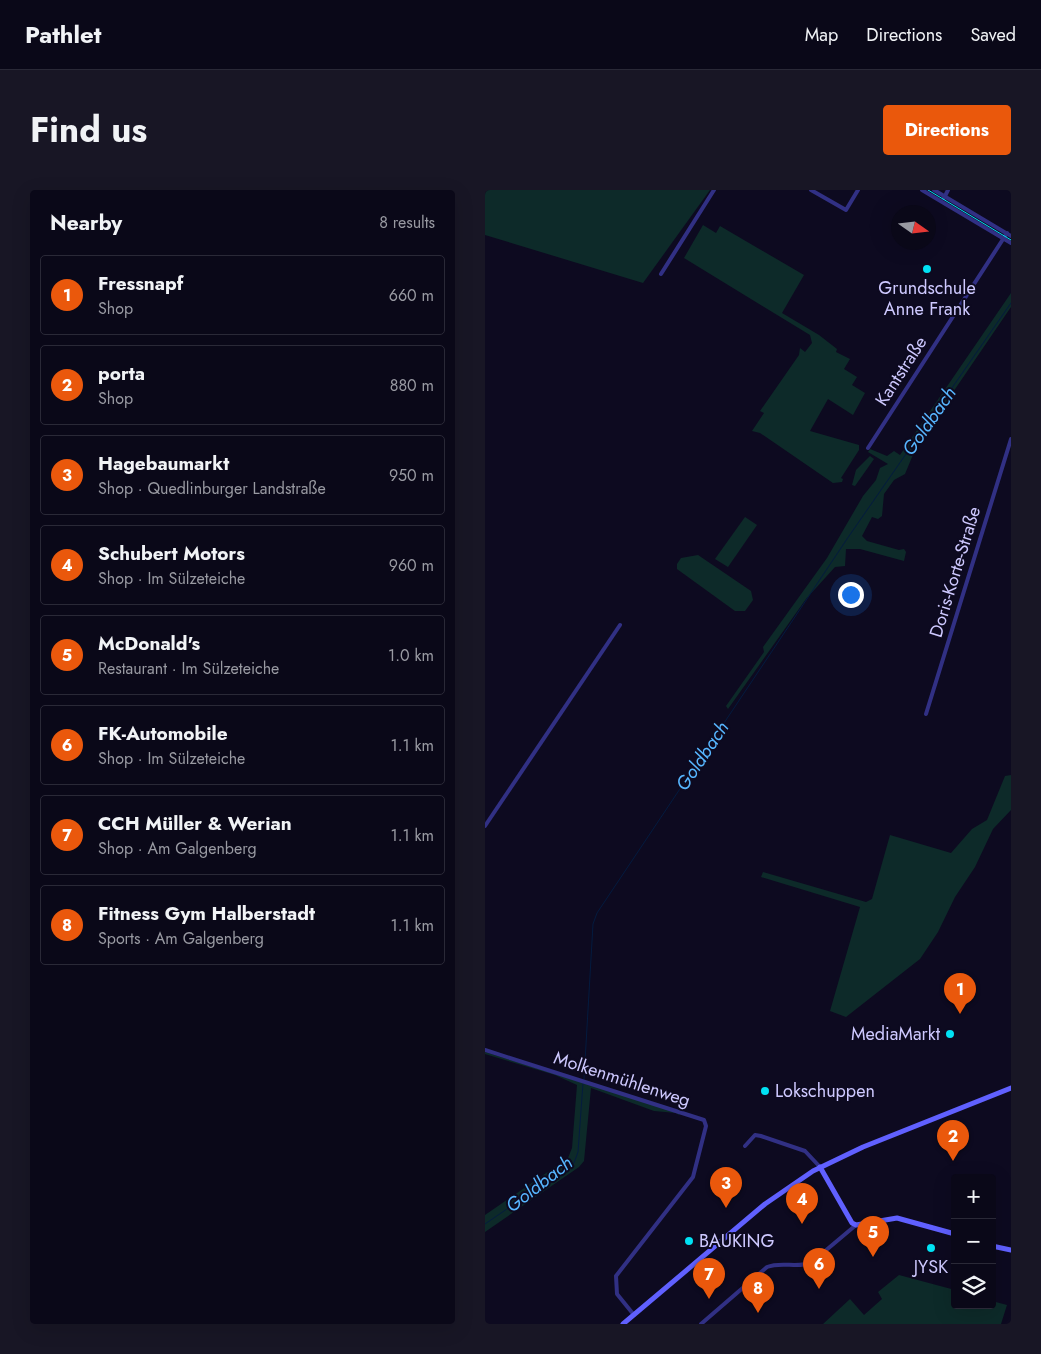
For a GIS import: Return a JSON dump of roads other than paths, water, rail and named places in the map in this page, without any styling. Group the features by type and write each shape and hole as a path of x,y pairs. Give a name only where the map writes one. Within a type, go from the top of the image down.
{"main road":[{"path":"623,1324 765,1204 820,1167 919,1124 1011,1088"},
{"path":"820,1167 852,1223 856,1226 897,1218 951,1233"},
{"path":"996,1247 1011,1250"}],"street":[{"path":"661,274 714,190"},
{"path":"811,190 846,210 858,190"},
{"path":"922,190 1011,243"},
{"path":"934,190 1009,234"},
{"path":"941,202 948,190"},
{"name":"Kantstraße","path":"868,448 1003,238 1009,234"},
{"name":"Doris-Korte-Straße","path":"926,714 1011,439"},
{"path":"485,826 620,625"},
{"name":"Molkenmühlenweg","path":"485,1050 704,1120 706,1126 693,1177 616,1276 617,1294 634,1315"},
{"path":"745,1146 755,1136 761,1136 805,1151 820,1167"},
{"path":"701,1324 767,1267 777,1264 803,1265 812,1262 856,1226"}],"waterway":[{"name":"Goldbach","path":"584,1079 593,924 597,913 849,536 1011,303"},
{"name":"Goldbach","path":"485,1224 574,1163 578,1152 583,1083"}],"tram line":[{"path":"928,190 1011,240"}],"place":[{"name":"Grundschule Anne Frank","path":"927,269"},
{"name":"Fressnapf","path":"960,1014"},
{"name":"MediaMarkt","path":"950,1034"},
{"name":"Lokschuppen","path":"765,1091"},
{"name":"porta","path":"953,1161"},
{"name":"Hagebaumarkt","path":"726,1208"},
{"name":"Schubert Motors","path":"802,1224"},
{"name":"BAUKING","path":"689,1241"},
{"name":"JYSK","path":"931,1248"},
{"name":"McDonald's","path":"873,1257"},
{"name":"FK-Automobile","path":"819,1289"},
{"name":"CCH Müller & Werian","path":"709,1299"},
{"name":"Fitness Gym Halberstadt","path":"758,1313"}]}
